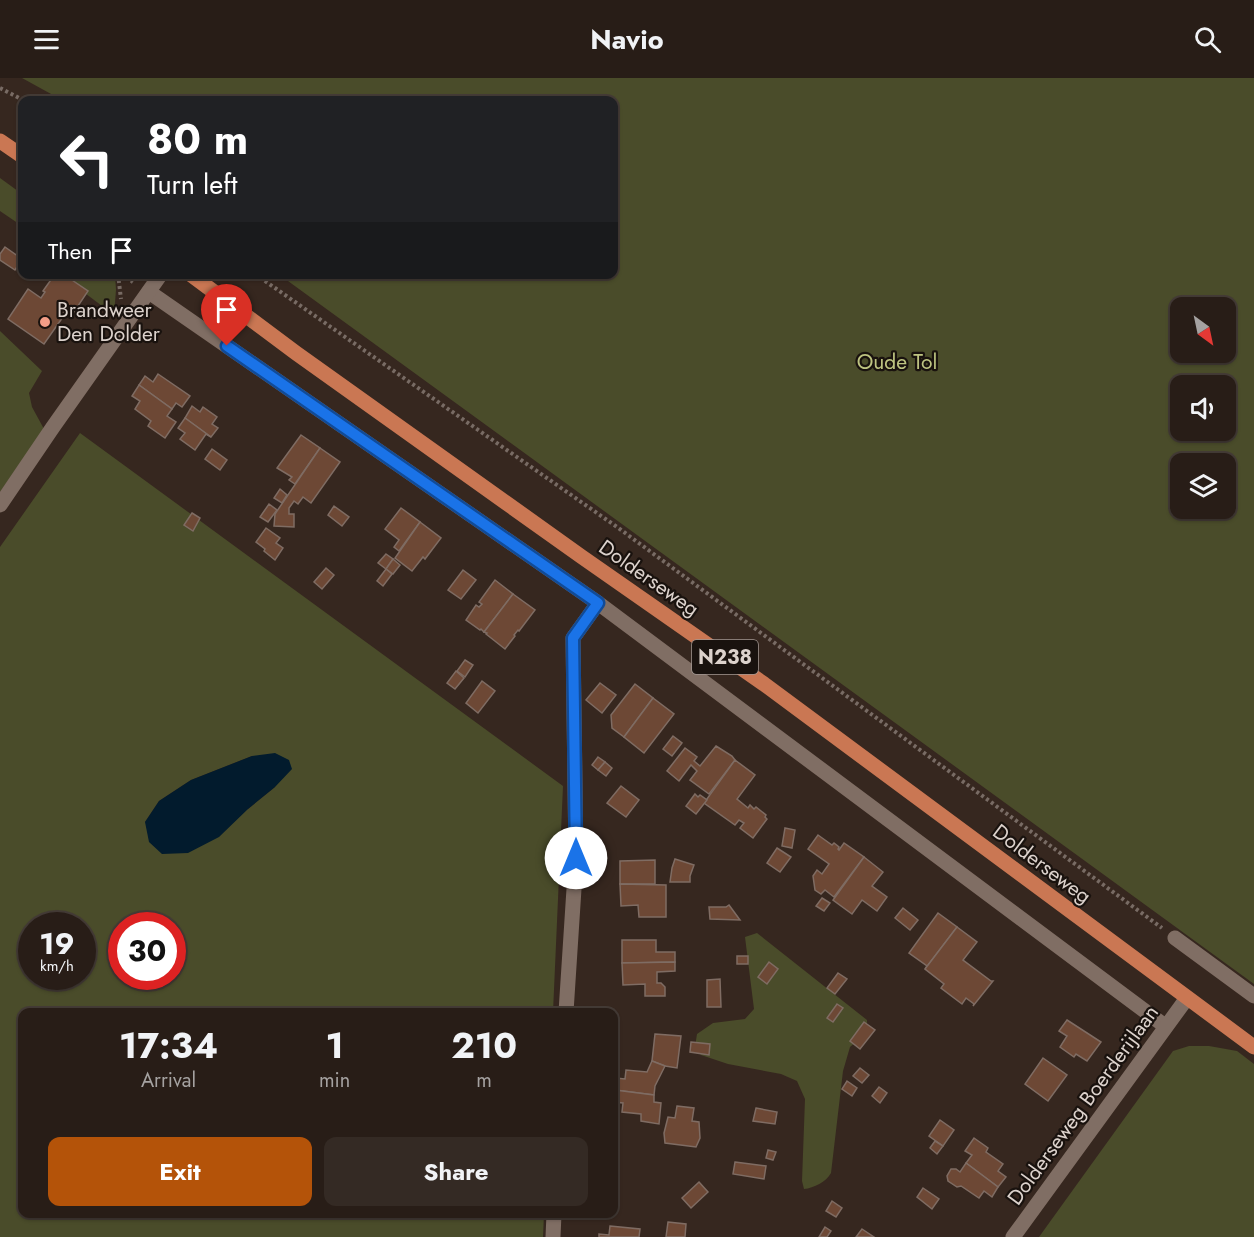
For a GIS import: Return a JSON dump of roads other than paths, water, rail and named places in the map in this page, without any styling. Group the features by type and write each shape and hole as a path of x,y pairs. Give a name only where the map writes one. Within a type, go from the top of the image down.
{"main road":[{"path":"0,141 18,153"},
{"name":"Dolderseweg","path":"197,279 305,360 764,684 1254,1047"}],"street":[{"path":"0,505 157,279"},
{"path":"148,292 598,603 1165,1026"},
{"path":"566,1008 576,858 573,638 598,603"},
{"path":"1175,938 1254,996"},
{"name":"Dolderseweg Boerderijlaan","path":"1013,1237 1187,998"},
{"path":"553,1237 554,1218"}],"water":[{"path":"275,753 289,760 292,769 219,837 188,853 162,854 149,842 145,822 159,801 191,780 252,756"}],"place":[{"name":"Brandweer Den Dolder","path":"45,322"}],"park label":[{"name":"Oude Tol","path":"897,362"}]}
